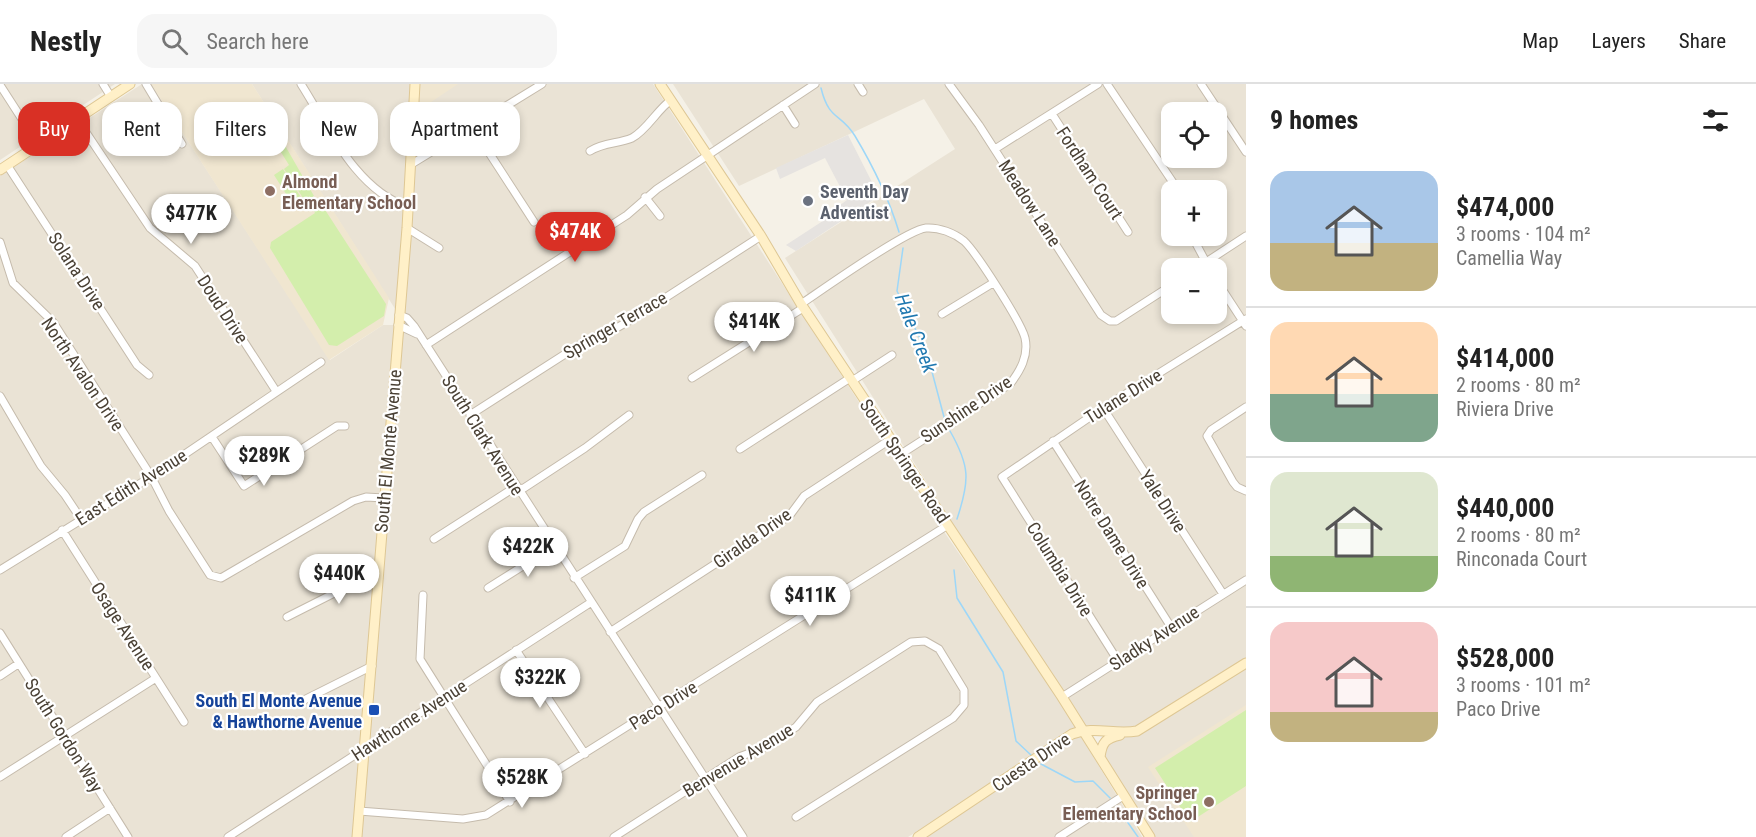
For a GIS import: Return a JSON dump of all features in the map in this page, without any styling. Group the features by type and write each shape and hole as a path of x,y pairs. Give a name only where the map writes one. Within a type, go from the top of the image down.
{"street":[{"path":"102,84 111,97"},
{"path":"90,111 130,84"},
{"path":"146,84 157,102"},
{"path":"301,84 362,178 384,197 408,207"},
{"name":"South El Monte Avenue","path":"357,837 407,228 415,84"},
{"path":"514,102 542,84"},
{"name":"South Springer Road","path":"660,84 761,236 802,306 1062,697 1149,837"},
{"path":"426,345 627,215 645,197 815,84"},
{"path":"858,84 863,92"},
{"name":"Meadow Lane","path":"949,84 995,149 1101,315 1110,321 1121,319 1161,292"},
{"path":"995,149 1098,84"},
{"path":"1107,84 1171,180"},
{"path":"1201,84 1246,152"},
{"path":"0,85 18,113"},
{"path":"590,151 599,145 632,137 659,108 671,100"},
{"path":"783,105 795,124"},
{"name":"Fordham Court","path":"1052,114 1128,232"},
{"name":"Doud Drive","path":"90,138 150,228 195,266 276,392"},
{"path":"4,167 20,156"},
{"path":"410,165 425,156"},
{"path":"491,156 534,222"},
{"name":"Solana Drive","path":"4,167 137,365 149,375"},
{"path":"645,197 660,216"},
{"path":"407,228 439,248"},
{"name":"Sunshine Drive","path":"692,378 898,240 925,228 944,230 964,242 993,283 1025,339 1025,354 1021,369 1010,384 900,454"},
{"name":"Springer Terrace","path":"470,415 587,340 614,330 634,318 761,236"},
{"path":"1217,258 1246,236"},
{"name":"North Avalon Drive","path":"0,242 14,283 53,322 151,476 169,511 210,575 221,578 353,501 384,498"},
{"path":"942,314 993,283"},
{"path":"1227,296 1245,322"},
{"name":"South Clark Avenue","path":"399,320 407,318 426,345 553,546 743,837"},
{"name":"Tulane Drive","path":"1002,477 1104,408 1245,322"},
{"path":"740,449 892,355"},
{"name":"East Edith Avenue","path":"0,570 151,476 321,362"},
{"path":"0,396 40,466 65,495 81,519"},
{"path":"1246,407 1211,430 1207,436 1233,482 1237,487 1246,491"},
{"name":"Yale Drive","path":"1104,408 1223,594"},
{"path":"434,539 509,491 524,488 585,448 629,415"},
{"path":"212,436 244,486 338,426 345,426"},
{"name":"Giralda Drive","path":"610,632 780,522 804,496 891,439"},
{"name":"Notre Dame Drive","path":"1053,441 1171,627"},
{"path":"574,578 625,546 638,519 644,512 702,475"},
{"name":"Columbia Drive","path":"1002,477 1118,661"},
{"name":"Paco Drive","path":"359,811 474,819 486,815 948,525"},
{"name":"Osage Avenue","path":"62,530 184,722"},
{"path":"488,588 553,546"},
{"path":"287,617 378,571"},
{"name":"Sladky Avenue","path":"1062,697 1246,580"},
{"path":"423,595 420,659 510,802"},
{"name":"Hawthorne Avenue","path":"228,837 590,603"},
{"name":"South Gordon Way","path":"0,633 128,837"},
{"name":"Benvenue Avenue","path":"614,837 706,779 796,727 817,702 911,642 925,641 939,649 964,690 964,705 953,718 796,817"},
{"path":"516,650 585,754"},
{"name":"Cuesta Drive","path":"918,837 1072,734 1083,730 1128,732 1146,726 1246,663"},
{"path":"0,676 18,664"},
{"path":"300,702 372,666"},
{"path":"0,777 156,678"},
{"path":"1100,756 1101,745 1106,740 1128,732"},
{"path":"1059,837 1123,796"},
{"path":"66,837 110,808"}],"shaded area":[{"path":"0,84 115,84 88,102 18,102 18,148 0,160"},
{"path":"142,84 151,84 163,102 114,102"},
{"name":"Almond Elementary School","path":"151,84 252,84 264,102 194,102 194,151 182,132 182,102 163,102"},
{"path":"252,84 653,84 923,501 1079,729 908,837 0,837 0,176 31,156 90,156 90,118 102,110 102,156 182,156 182,132 194,150 194,156 198,156 330,360 383,325 398,325 399,315 288,141 288,102 263,102"},
{"path":"420,84 458,84 431,102 419,102"},
{"path":"673,84 1246,84 1246,837 1152,837 1100,757 1101,745 1125,733 1083,730 785,258 955,149 924,99 739,186"},
{"path":"848,135 879,196 796,251 786,245 832,215 832,211 847,200 825,158 780,179 776,168"},
{"name":"Almond Elementary School","path":"288,140 389,298 383,325 329,360 197,156 288,156"},
{"name":"Springer Elementary School","path":"1246,705 1246,837 1194,837 1148,767"},
{"path":"1080,735 1142,837 927,837"}],"green space":[{"path":"288,151 314,196 305,201 284,169 289,165 283,156 288,156"},
{"path":"283,169 304,202 295,208 274,175"},
{"path":"320,202 386,304 384,316 337,346 329,345 270,248 271,242 315,213 312,207"},
{"name":"Springer Elementary School","path":"1246,710 1246,786 1190,822 1155,768"}],"waterway":[{"name":"Hale Creek","path":"821,88 828,106 850,129 868,159 899,232"},
{"name":"Hale Creek","path":"903,248 897,291 927,353 944,417"},
{"name":"Hale Creek","path":"950,431 957,443 966,474 964,494 957,519"},
{"name":"Hale Creek","path":"954,570 957,598 1003,672 1016,741 1032,756"},
{"name":"Hale Creek","path":"1041,764 1075,782 1093,781 1110,798"},
{"name":"Hale Creek","path":"1119,810 1138,837"}],"place":[{"name":"Almond Elementary School","path":"270,191"},
{"name":"Seventh Day Adventist","path":"808,201"},
{"name":"South El Monte Avenue & Hawthorne Avenue","path":"374,710"},
{"name":"Springer Elementary School","path":"1209,802"}]}
